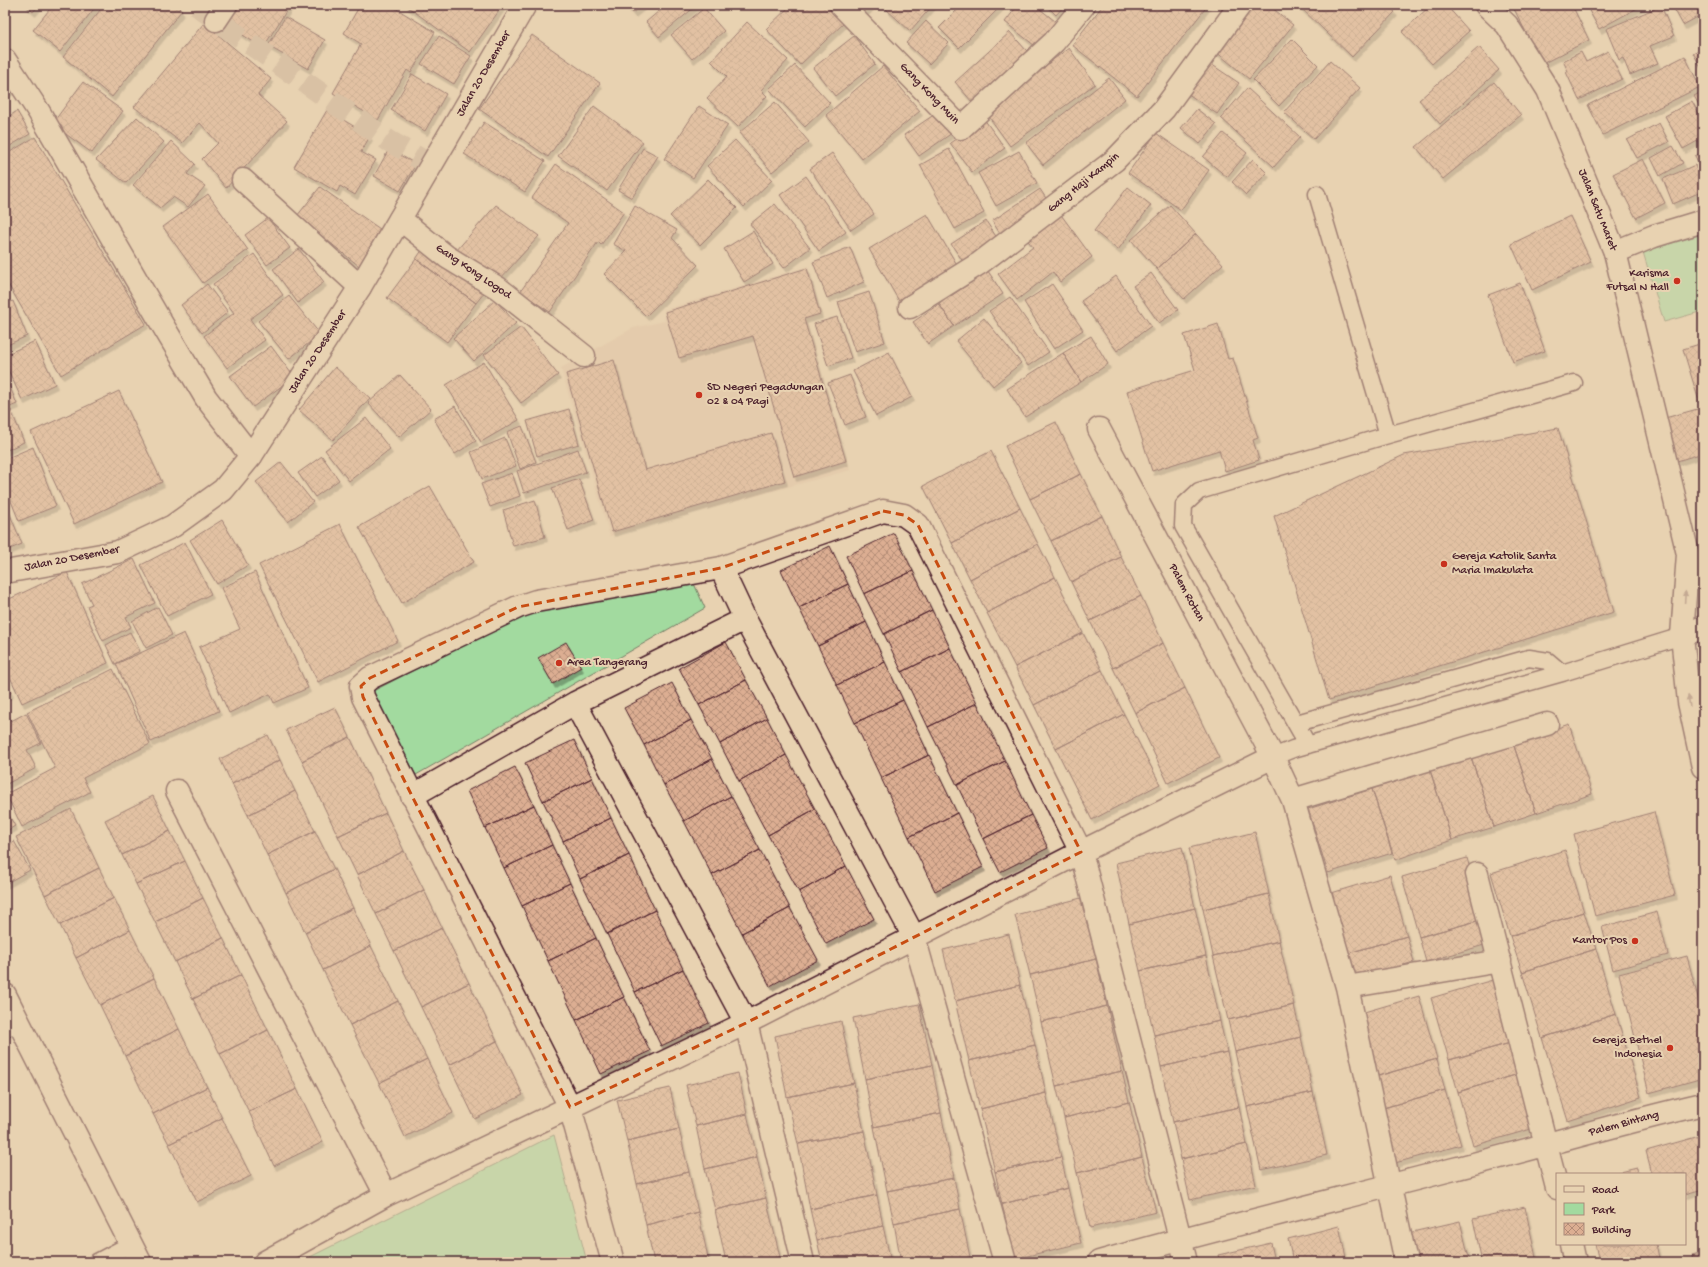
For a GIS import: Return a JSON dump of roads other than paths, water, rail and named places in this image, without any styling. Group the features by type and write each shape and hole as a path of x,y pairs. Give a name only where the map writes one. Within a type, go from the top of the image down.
{"street":[{"name":"Jalan 20 Desember","path":"5,572 118,552 173,526 223,490 251,456 360,287 525,5"},
{"name":"Gang Kong Muin","path":"841,5 962,128 1054,42 1084,5"},
{"name":"Gang Haji Kampin","path":"910,307 980,263 1049,212 1115,160 1164,109 1240,5"},
{"name":"Jalan Satu Maret","path":"1486,5 1507,25 1548,90 1615,252 1688,554 1703,580"},
{"path":"5,60 39,112 206,398 251,456"},
{"path":"243,180 360,287"},
{"name":"Gang Kong Logod","path":"400,219 448,257 498,288 584,356"},
{"path":"1615,252 1654,236 1703,221"},
{"name":"Palem Rotan","path":"1099,429 1273,757 1294,800 1347,987 1406,1262"},
{"path":"613,1262 570,1107 412,796 363,697 361,686 370,678 518,607 536,601 721,568 883,511 904,515 918,525 1082,852 1186,1262"},
{"name":"Jalan Satu Maret","path":"1688,554 1682,636 1689,702 1703,767"},
{"path":"721,568 745,619 914,937 1005,1262"},
{"path":"412,796 575,704 745,619"},
{"path":"1682,636 1703,628"},
{"path":"575,704 746,1023 803,1262"},
{"path":"1294,800 1547,724"},
{"path":"265,1262 386,1195 746,1023 1082,852 1273,757"},
{"path":"177,791 386,1195"},
{"path":"1477,874 1556,1184"},
{"path":"1347,987 1500,961"},
{"path":"5,995 12,1025 136,1253"},
{"name":"Palem Bintang","path":"1099,1262 1181,1239 1546,1146 1634,1120 1703,1104"},
{"path":"1571,1245 1575,1262"}],"lane":[{"path":"1317,194 1388,435"},
{"path":"1308,745 1183,526 1184,505 1199,492 1388,435 1574,382"},
{"path":"1273,757 1308,745 1562,674 1682,636"},
{"path":"1296,723 1529,658 1548,660 1562,674"},
{"path":"97,1262 136,1253"}],"tunnel":[{"path":"197,5 216,20 389,141 431,165"}],"place":[{"name":"Karisma Futsal N Hall","path":"1677,281"},
{"name":"SD Negeri Pegadungan 02 & 04 Pagi","path":"699,395"},
{"name":"Gereja Katolik Santa Maria Imakulata","path":"1444,564"},
{"name":"Area Tangerang","path":"559,663"},
{"name":"Kantor Pos","path":"1635,941"},
{"name":"Gereja Bethel Indonesia","path":"1670,1048"}]}
